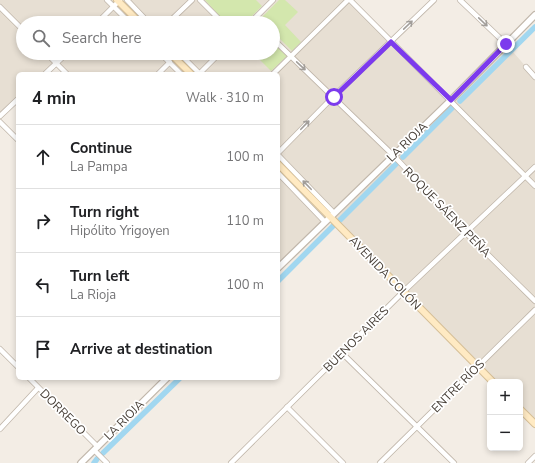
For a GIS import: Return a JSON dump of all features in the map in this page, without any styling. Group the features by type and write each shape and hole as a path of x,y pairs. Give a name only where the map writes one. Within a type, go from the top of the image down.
{"main road":[{"path":"118,0 133,16"},
{"path":"177,60 189,72"},
{"name":"AVENIDA COLÓN","path":"280,166 332,215 404,292 490,379"},
{"path":"523,412 535,424"}],"street":[{"path":"107,0 123,16"},
{"path":"104,16 118,0"},
{"path":"127,0 142,16"},
{"path":"175,16 192,0"},
{"path":"200,0 216,16"},
{"path":"259,16 273,0"},
{"path":"275,72 349,0 451,100 535,186"},
{"path":"280,152 434,0"},
{"path":"460,0 506,44"},
{"path":"0,7 16,23"},
{"name":"LA RIOJA","path":"280,266 451,100 535,15"},
{"name":"ROQUE SÁENZ PEÑA","path":"280,46 394,156 466,233 535,301"},
{"path":"53,60 65,72"},
{"path":"47,72 59,60"},
{"path":"186,60 198,72"},
{"path":"202,72 213,60"},
{"path":"160,72 170,62 179,72"},
{"path":"526,67 535,77"},
{"path":"0,116 16,101"},
{"path":"0,122 16,138"},
{"name":"AVENIDA COLÓN","path":"280,156 332,215"},
{"name":"BUENOS AIRES","path":"231,463 404,292 535,167"},
{"path":"280,175 325,222"},
{"name":"ENTRE RÍOS","path":"380,463 535,310"},
{"path":"0,349 16,365"},
{"path":"342,353 454,463"},
{"name":"DORREGO","path":"31,380 96,448 107,463"},
{"name":"LA RIOJA","path":"81,463 165,380"},
{"path":"0,429 38,388"},
{"path":"287,407 343,463"},
{"path":"528,463 535,456"}],"shaded area":[{"path":"0,0 350,0 451,100 506,44 535,77 535,424 523,412 523,379 490,379 330,217 280,266 280,72 65,72 56,63 47,72 16,72 16,101 0,116"}],"green space":[{"path":"205,0 256,0 262,6 252,16 220,16"},
{"path":"279,0 285,0 298,12 285,25 301,42 292,51 280,39 280,16 263,16"},
{"path":"280,49 287,56 271,71 260,60 280,60"}],"waterway":[{"path":"460,101 535,27"},
{"path":"403,157 453,107"},
{"path":"340,220 397,163"},
{"path":"280,279 333,226"},
{"path":"103,453 178,380"},
{"path":"94,463 97,459"}],"route":[{"path":"334,97 391,42 451,100 506,44"}]}
